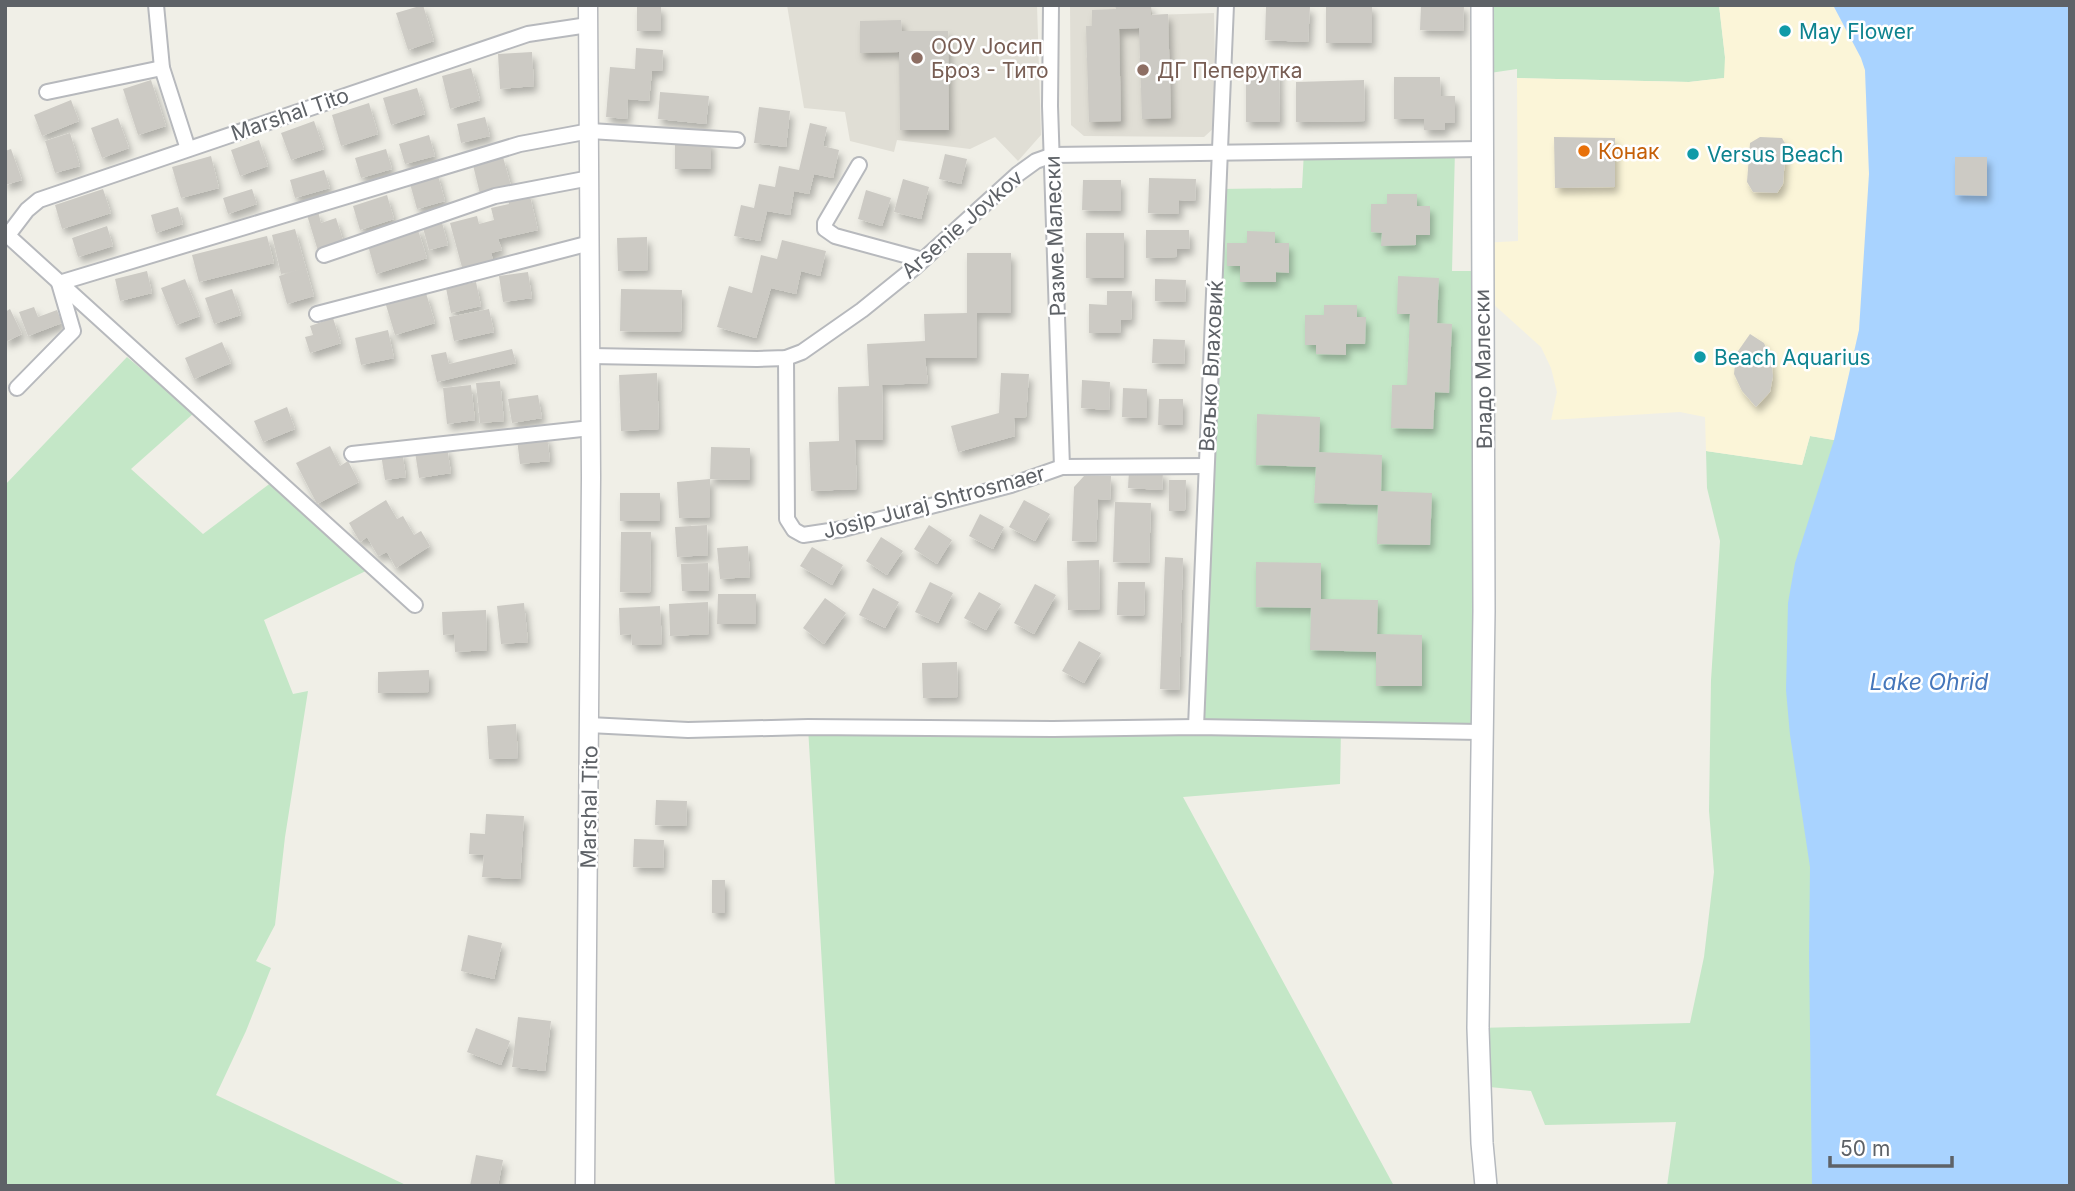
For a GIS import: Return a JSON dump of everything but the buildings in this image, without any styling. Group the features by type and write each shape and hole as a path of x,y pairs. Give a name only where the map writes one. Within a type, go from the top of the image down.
{"main road":[{"name":"Владо Малески","path":"1482,5 1484,571 1478,1028 1486,1186"}],"street":[{"path":"156,5 162,68 188,149"},
{"name":"Marshal Tito","path":"585,1186 591,428 588,5"},
{"name":"Разме Малески","path":"1051,5 1050,106 1062,467"},
{"name":"Вељко Влаховиќ","path":"1196,727 1226,5"},
{"name":"Marshal Tito","path":"415,605 6,234 38,200 528,34 588,25"},
{"path":"47,92 162,68"},
{"path":"59,283 520,144 590,131 737,140"},
{"name":"Arsenie Jovkov","path":"591,356 786,358 819,342 923,260 1018,174 1036,161 1053,155 1481,149"},
{"path":"859,165 825,223 825,229 835,236 923,260"},
{"path":"324,255 495,196 590,178"},
{"path":"317,314 590,243"},
{"name":"Marshal Tito","path":"17,388 74,331 59,283"},
{"name":"Josip Juraj Shtrosmaer","path":"786,358 786,519 794,530 803,535 843,529 1011,485 1062,467 1206,466"},
{"path":"352,454 591,428"},
{"path":"589,725 688,730 833,727 1196,727 1480,732"}],"shaded area":[{"name":"ООУ Јосип Броз - Тито","path":"787,5 1037,5 1041,135 1018,161 995,137 970,149 897,140 894,152 850,141 845,112 804,108"},
{"name":"ДГ Пеперутка","path":"1070,5 1151,5 1152,15 1214,13 1216,126 1204,137 1084,136 1071,125"}],"green space":[{"path":"1482,5 1719,5 1725,78 1689,82 1517,78 1517,69 1483,74"},
{"path":"1455,150 1452,271 1482,271 1480,732 1341,729 1340,784 1183,797 1394,1186 835,1186 808,727 1196,727 1219,189 1302,188 1304,151"},
{"path":"127,357 194,413 131,469 203,534 272,482 370,569 264,620 293,694 308,691 285,837 275,925 256,961 271,968 216,1095 408,1186 5,1186 5,485"},
{"path":"1810,436 1834,440 2070,1186 1667,1186 1676,1122 1545,1125 1531,1091 1479,1086 1478,1028 1690,1023 1704,957 1714,872 1709,811 1711,680 1720,541 1707,488 1706,451 1802,465"}],"sand":[{"path":"1719,5 1833,5 1865,70 1869,174 1859,330 1834,440 1810,436 1802,465 1706,451 1705,417 1680,412 1551,420 1557,392 1551,368 1541,347 1481,293 1482,243 1518,241 1517,78 1689,82 1724,78 1725,57"}],"water":[{"name":"Lake Ohrid","path":"1833,5 2070,5 2070,1186 1812,1186 1810,867 1786,690 1788,603 1795,563 1834,440 1859,330 1869,174 1865,70"}],"place":[{"name":"May Flower","path":"1785,31"},
{"name":"ООУ Јосип Броз - Тито","path":"917,58"},
{"name":"ДГ Пеперутка","path":"1143,70"},
{"name":"Конак","path":"1584,151"},
{"name":"Versus Beach","path":"1693,154"},
{"name":"Beach Aquarius","path":"1700,357"}]}
